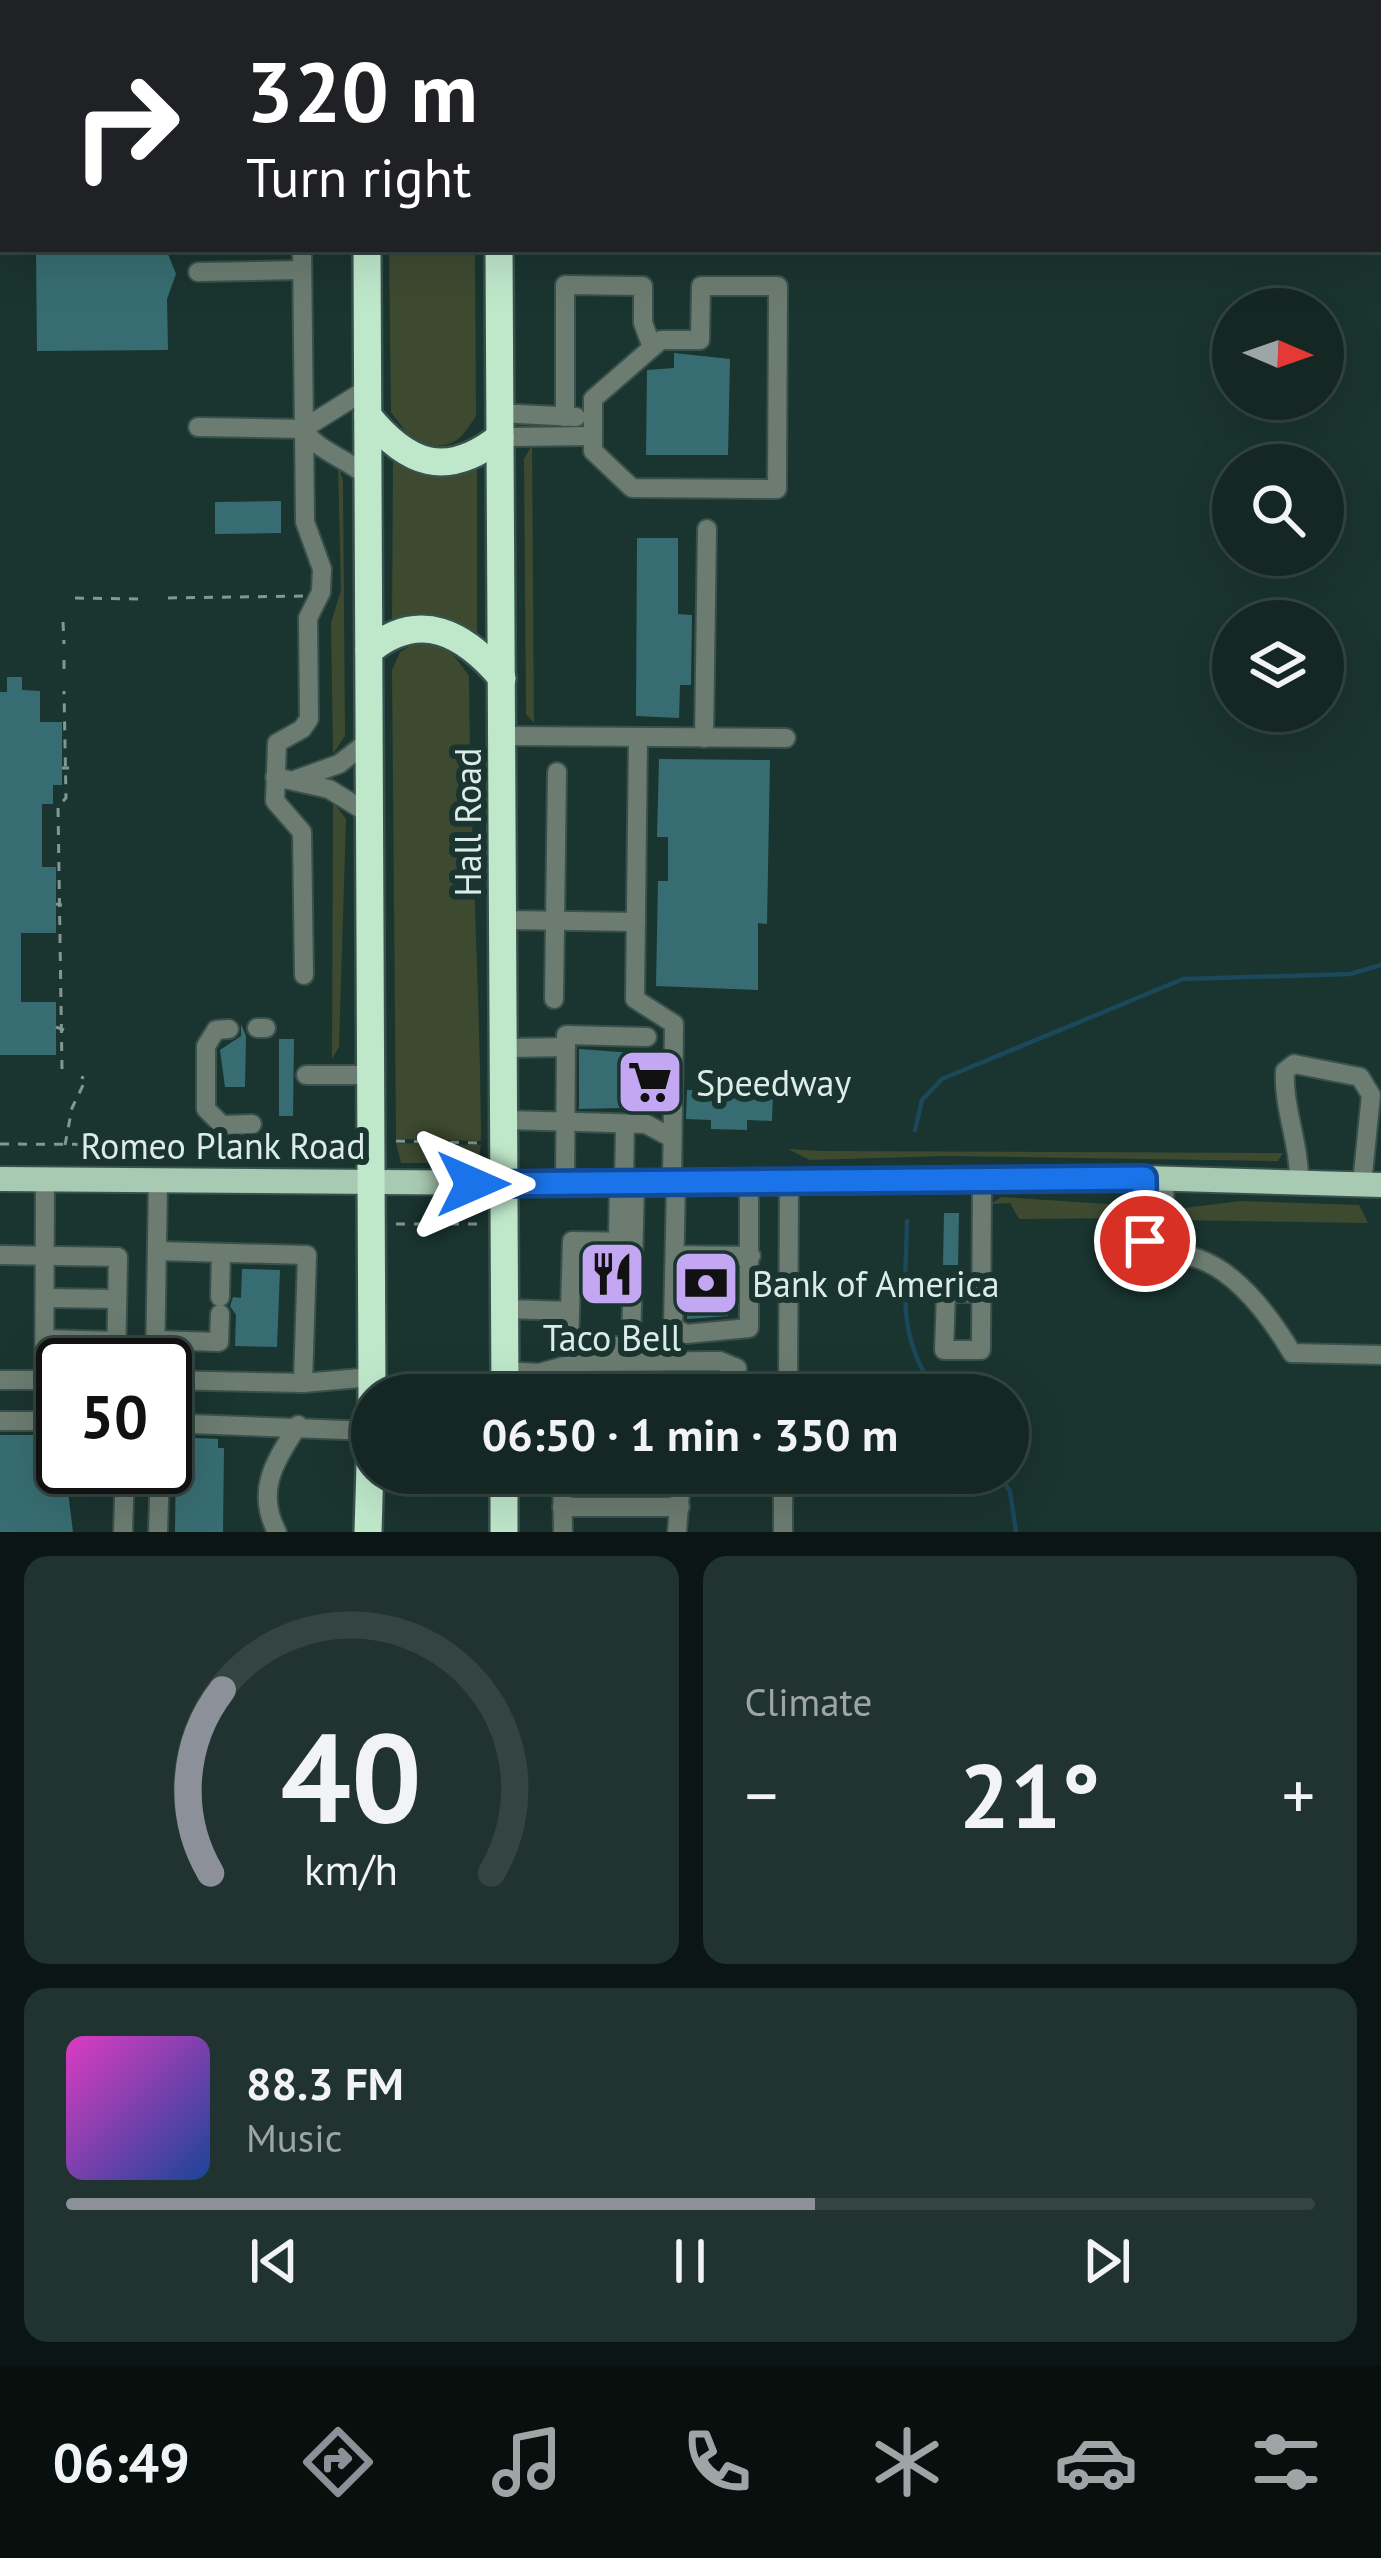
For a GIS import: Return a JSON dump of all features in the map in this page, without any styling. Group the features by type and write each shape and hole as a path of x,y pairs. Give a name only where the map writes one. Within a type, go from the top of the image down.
{"highway":[{"path":"367,252 372,1374"},
{"name":"Hall Road","path":"499,252 505,1374"},
{"path":"367,402 398,450 421,460 462,458 500,425"},
{"path":"369,651 400,632 442,630 471,645 502,678"},
{"path":"501,1527 508,1494"},
{"path":"369,1518 392,1532"}],"main road":[{"name":"Romeo Plank Road","path":"0,1179 626,1184 1154,1178 1371,1185"}],"lane":[{"path":"302,252 305,522 322,569 321,592 308,618 308,719 302,729 277,743 275,777 277,806 302,832 304,976"},
{"path":"198,272 302,270"},
{"path":"565,417 565,286 644,286 643,323 652,347"},
{"path":"701,286 778,286 777,489 632,488 593,452 593,426 593,399 652,347 661,340 700,340 701,286"},
{"path":"197,427 303,429 367,402"},
{"path":"500,425 565,417 593,426"},
{"path":"500,425 593,426"},
{"path":"303,429 312,442 350,460 368,477"},
{"path":"704,738 706,529"},
{"path":"502,736 786,738"},
{"path":"638,737 635,999 674,1024 673,1327 686,1334 749,1328 749,1182"},
{"path":"297,779 339,764 370,740"},
{"path":"554,999 557,772"},
{"path":"275,777 338,793 371,815"},
{"path":"504,920 636,922"},
{"path":"229,1029 216,1030 206,1046 206,1109 222,1125 252,1124"},
{"path":"565,1184 566,1035 647,1036"},
{"path":"505,1048 566,1047"},
{"path":"1299,1183 1298,1137 1284,1091 1285,1071 1294,1064 1360,1078 1371,1095 1371,1185"},
{"path":"306,1075 373,1075"},
{"path":"506,1120 646,1124 672,1138"},
{"path":"626,1124 631,1346 569,1346 572,1241 626,1242"},
{"path":"982,1178 982,1293"},
{"path":"1154,1178 1145,1241 1154,1252 1219,1269 1272,1322 1292,1353 1381,1354"},
{"path":"45,1180 45,1338"},
{"path":"155,1338 158,1181"},
{"path":"788,1374 789,1181"},
{"path":"157,1251 307,1255 303,1383"},
{"path":"192,1341 219,1342 221,1253"},
{"path":"0,1255 118,1257 116,1338"},
{"path":"675,1255 751,1256"},
{"path":"46,1298 117,1299"},
{"path":"505,1309 570,1311"},
{"path":"535,1374 579,1362 720,1361 737,1368"},
{"path":"0,1380 36,1380"},
{"path":"192,1381 351,1388"},
{"path":"0,1421 36,1422"},
{"path":"192,1423 351,1429"},
{"path":"277,1532 265,1507 266,1484 298,1425"},
{"path":"123,1532 124,1494"},
{"path":"158,1532 159,1494"},
{"path":"562,1494 563,1532"},
{"path":"677,1494 677,1532"},
{"path":"783,1494 783,1532"},
{"path":"562,1507 680,1508"}],"path":[{"path":"168,598 310,593"},
{"path":"75,598 145,598"},
{"path":"63,622 64,644"},
{"path":"64,661 64,676"},
{"path":"62,1069 58,806 65,798 64,691"},
{"path":"65,1145 72,1108 86,1079 81,1077"},
{"path":"396,1142 481,1143"},
{"path":"0,1144 199,1144"},
{"path":"396,1224 481,1224"}],"green space":[{"path":"389,252 475,252 476,416 459,438 436,445 412,440 391,412"},
{"path":"532,445 534,723 526,714 524,459"},
{"path":"393,460 420,471 477,468 477,636 446,619 392,621"},
{"path":"338,465 343,480 345,736 333,754 331,623 341,590"},
{"path":"415,643 442,647 469,676 481,1141 396,1139 392,670 400,652"},
{"path":"333,802 346,819 339,1047 332,1059"},
{"path":"396,1143 481,1145 478,1163 401,1163"},
{"path":"788,1149 1283,1153 1278,1161 945,1156 810,1160"},
{"path":"1001,1197 1122,1205 1138,1218 1019,1219 1010,1203 991,1204"},
{"path":"1240,1201 1359,1205 1368,1223 1172,1220 1184,1208"}],"building":[{"path":"36,252 167,252 176,274 167,299 168,350 37,351"},
{"path":"674,353 730,359 728,455 646,455 647,370 674,368"},
{"path":"281,501 281,533 215,534 215,502"},
{"path":"637,538 678,538 678,614 692,615 691,685 680,685 679,718 636,716"},
{"path":"7,677 22,677 22,690 40,691 40,722 62,722 62,785 53,785 53,804 42,804 42,867 56,867 56,933 21,933 21,1002 56,1002 56,1055 0,1055 0,692 7,692"},
{"path":"659,759 770,760 767,924 758,923 758,990 656,986 658,881 668,881 668,837 657,837"},
{"path":"241,1024 246,1036 245,1087 225,1087 220,1050 241,1036"},
{"path":"279,1039 294,1039 293,1116 279,1116"},
{"path":"579,1049 660,1055 659,1107 579,1109"},
{"path":"687,1090 773,1093 772,1121 747,1120 747,1130 711,1129 711,1120 686,1119"},
{"path":"944,1213 959,1213 958,1265 943,1265"},
{"path":"601,1255 620,1255 619,1300 600,1299"},
{"path":"242,1269 280,1270 277,1347 235,1346 236,1315 230,1306 233,1297 241,1298"},
{"path":"688,1276 729,1277 728,1316 687,1319"},
{"path":"0,1435 36,1435 36,1494 68,1494 73,1532 0,1532"},
{"path":"192,1438 218,1439 218,1448 224,1448 223,1532 175,1532 175,1494 192,1494"}],"waterway":[{"path":"915,1130 922,1100 942,1079 1183,979 1350,974 1381,965"},
{"path":"907,1221 906,1312 925,1374"},
{"path":"1010,1494 1016,1532"}],"place":[{"name":"Speedway","path":"650,1082"},
{"name":"Taco Bell","path":"612,1274"},
{"name":"Bank of America","path":"706,1283"}],"route":[{"path":"473,1184 1144,1178 1145,1241"}]}
